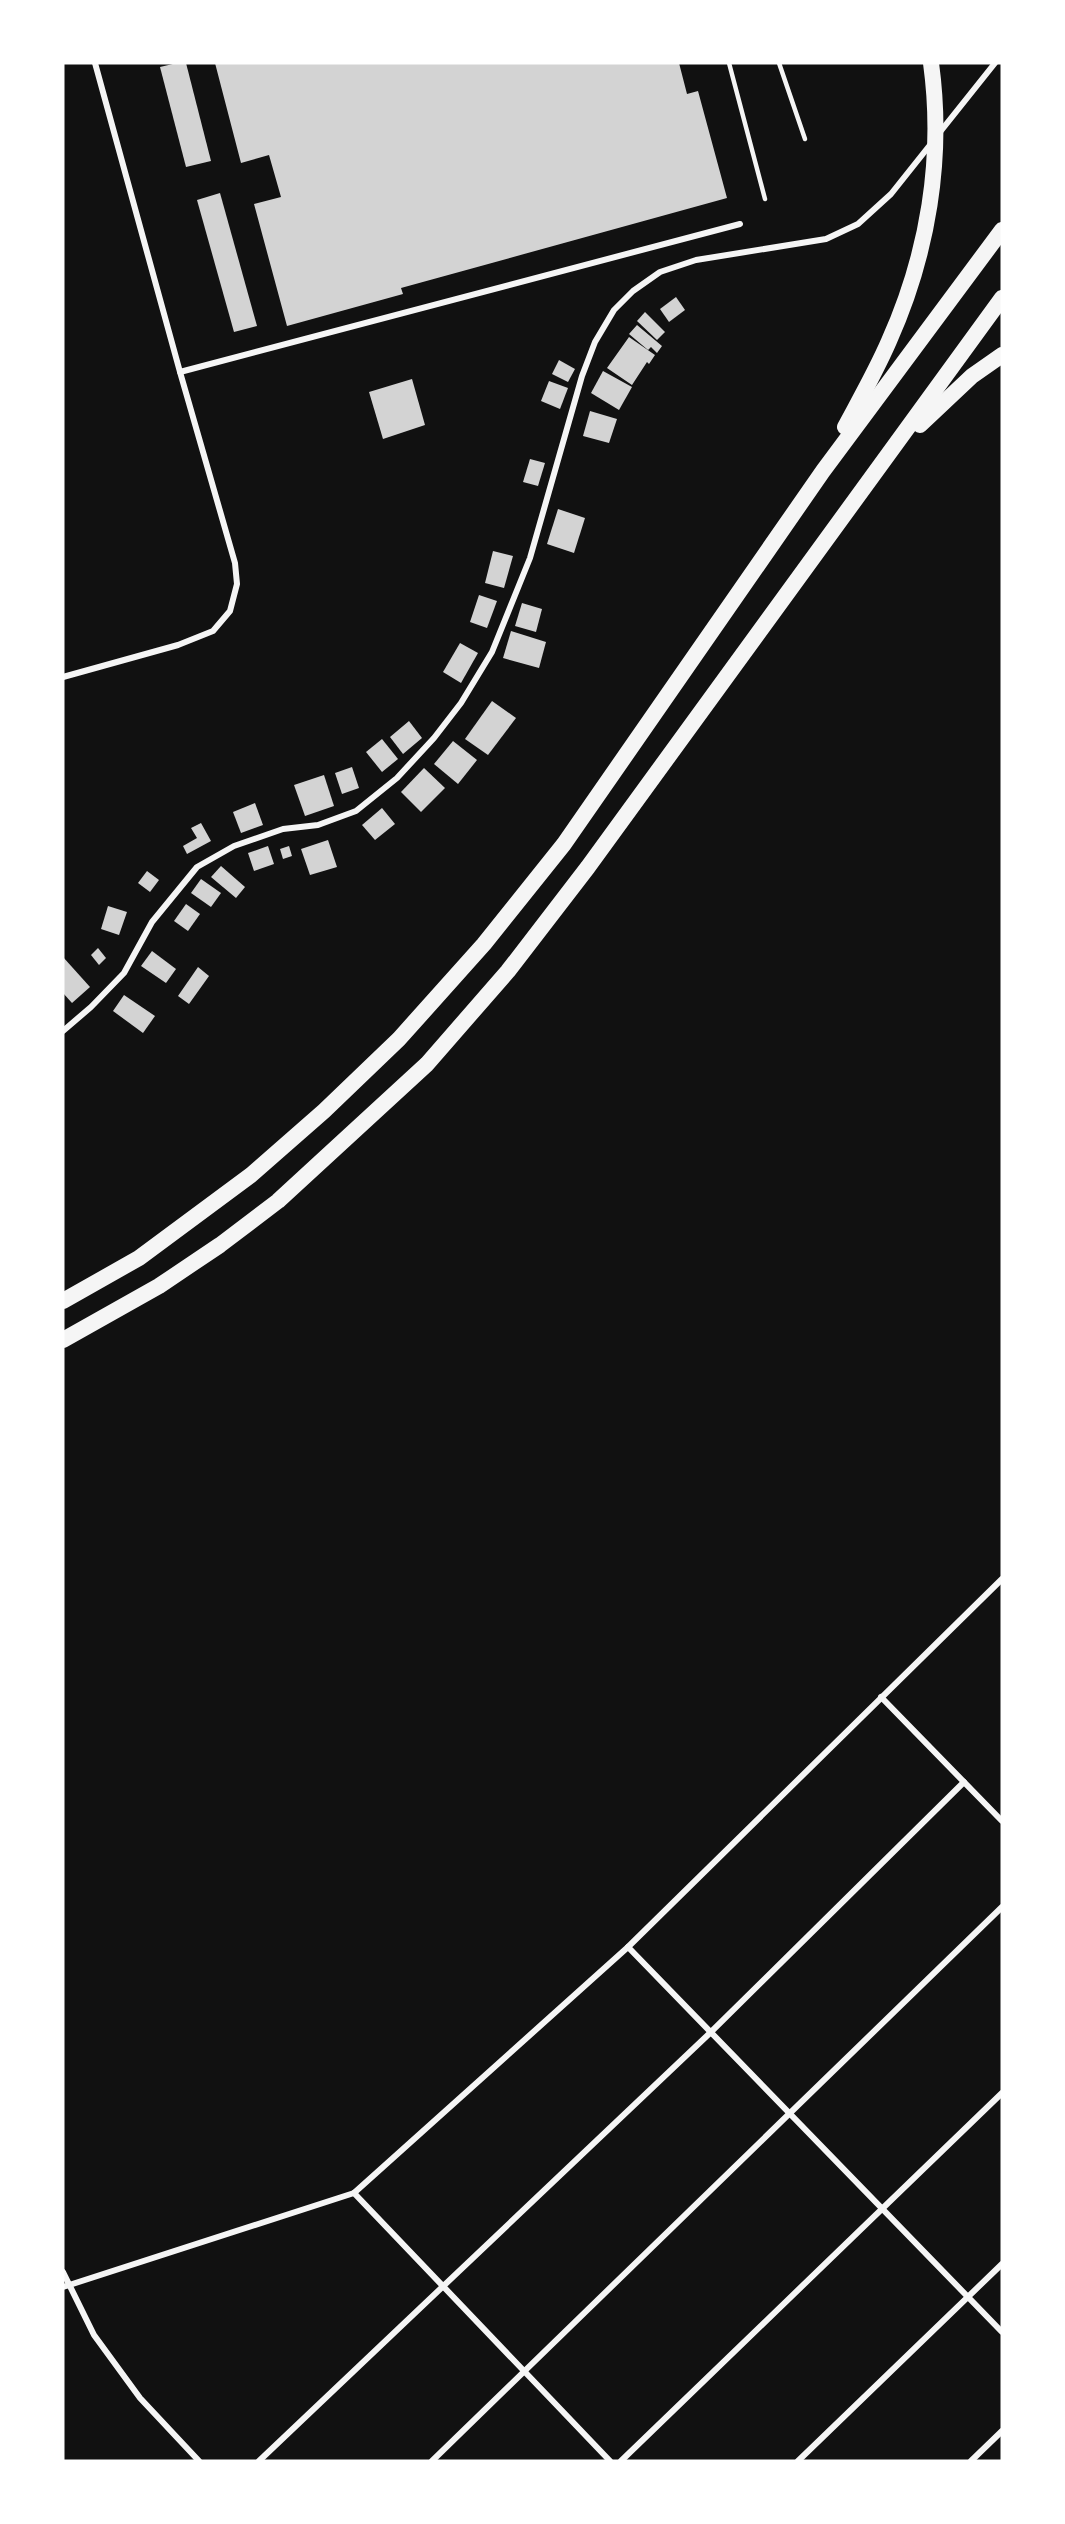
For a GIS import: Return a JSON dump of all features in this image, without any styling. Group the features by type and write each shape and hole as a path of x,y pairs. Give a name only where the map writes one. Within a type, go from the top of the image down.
{"highway":[{"path":"823,471 889,341 913,276 931,201 934,166 935,93 931,63"},
{"path":"63,1302 139,1258 251,1175 324,1111 399,1039 484,944 564,844 823,471 1002,230"},
{"path":"63,1340 159,1286 270,1208 360,1128 427,1064 508,971 588,867 1002,298"},
{"path":"861,494 913,431 972,376 1002,354"}],"street":[{"path":"63,677 178,645 213,631 230,610 237,584 236,563 180,372 95,63"},
{"path":"63,1031 91,1007 124,973 152,922 196,867 244,842 283,829 318,825 356,811 397,778 434,738 461,703 492,652 530,558 582,376 595,342 614,310 633,291 660,272 696,260 826,238 858,224 891,194 995,63"},
{"path":"180,372 740,224"},
{"path":"67,2286 354,2193 628,1947 1002,1579"},
{"path":"881,1697 1002,1821"},
{"path":"259,2461 711,2032 964,1782"},
{"path":"432,2461 1002,1907"},
{"path":"628,1947 1002,2332"},
{"path":"621,2461 1002,2093"},
{"path":"354,2193 610,2461"},
{"path":"798,2461 1002,2265"},
{"path":"63,2272 67,2286 93,2335 140,2398 199,2461"},
{"path":"971,2461 1002,2431"}],"lane":[{"path":"729,63 765,199"},
{"path":"779,63 804,139"}],"building":[{"path":"186,63 211,161 186,167 160,67"},
{"path":"215,63 679,63 687,94 698,91 727,198 401,288 403,294 287,326 254,204 281,197 269,155 241,163"},
{"path":"220,193 257,326 234,332 197,200"},
{"path":"676,297 685,310 669,322 660,309"},
{"path":"645,312 665,332 657,340 637,321"},
{"path":"637,325 662,346 657,353 651,347 648,350 629,334"},
{"path":"629,337 655,355 649,364 647,362 632,385 607,368"},
{"path":"559,360 575,369 568,382 552,374"},
{"path":"603,371 632,387 619,410 591,393"},
{"path":"412,379 425,425 383,439 369,392"},
{"path":"549,381 568,388 560,409 541,401"},
{"path":"590,411 617,419 609,443 583,436"},
{"path":"530,459 545,463 538,486 523,482"},
{"path":"558,509 585,518 574,553 547,544"},
{"path":"493,551 513,556 504,588 485,583"},
{"path":"479,595 497,601 487,628 470,622"},
{"path":"522,603 542,609 536,632 515,626"},
{"path":"511,631 546,642 539,668 503,658"},
{"path":"460,643 478,653 461,683 443,672"},
{"path":"492,701 516,718 488,755 465,739"},
{"path":"409,721 422,738 403,754 390,737"},
{"path":"382,739 398,759 382,772 366,752"},
{"path":"453,741 477,760 458,784 434,764"},
{"path":"352,767 359,788 342,794 335,773"},
{"path":"424,768 445,788 421,812 401,792"},
{"path":"324,775 334,806 305,816 294,785"},
{"path":"255,803 263,825 241,833 233,812"},
{"path":"382,808 395,824 375,840 362,825"},
{"path":"201,823 211,841 187,854 183,846 197,838 191,828"},
{"path":"328,840 337,867 310,875 301,849"},
{"path":"268,846 274,864 254,871 248,853"},
{"path":"289,846 292,856 283,859 280,849"},
{"path":"221,866 245,887 236,898 211,877"},
{"path":"147,871 159,880 150,892 138,883"},
{"path":"201,879 221,893 211,907 191,893"},
{"path":"186,904 200,914 188,931 174,921"},
{"path":"108,906 127,912 119,935 101,929"},
{"path":"98,948 106,958 99,965 91,955"},
{"path":"152,951 176,969 166,983 141,966"},
{"path":"63,957 90,987 72,1003 63,993"},
{"path":"198,967 209,976 189,1004 178,996"},
{"path":"124,995 155,1016 143,1033 113,1011"}]}
